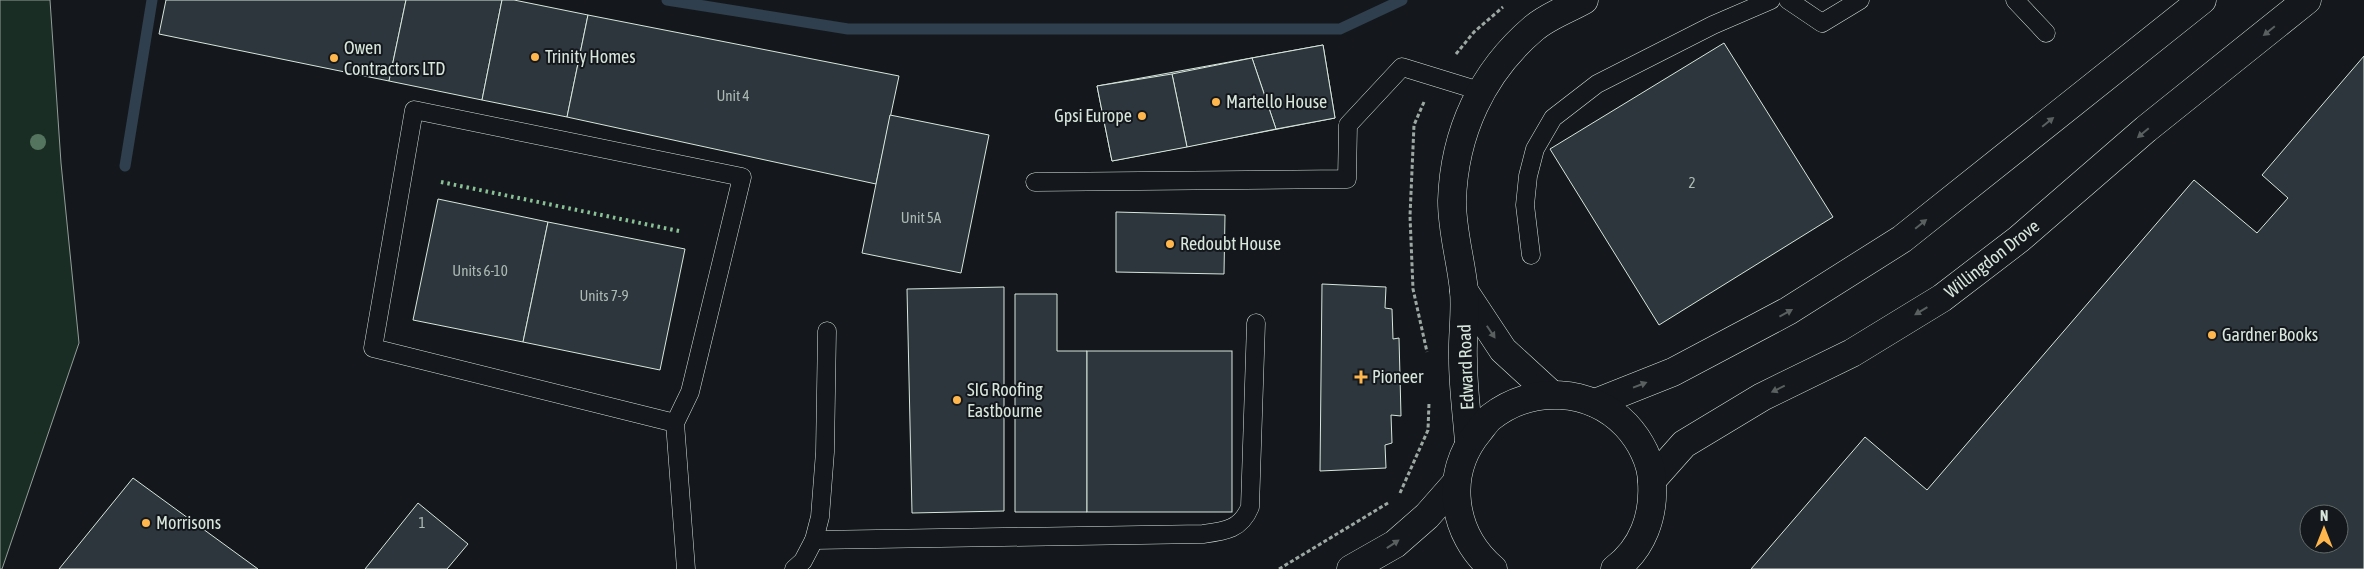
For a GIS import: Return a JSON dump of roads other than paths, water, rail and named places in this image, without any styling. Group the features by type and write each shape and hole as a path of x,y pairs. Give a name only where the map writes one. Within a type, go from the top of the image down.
{"street":[{"name":"Edward Road","path":"1469,442 1463,360 1464,291 1455,241 1452,201 1458,154 1468,119 1480,91 1503,62 1535,27 1584,0"},
{"path":"1595,402 1673,372 1788,312 1902,239 2202,0"},
{"name":"Willingdon Drove","path":"1652,480 1684,444 1762,398 1852,353 1942,298 2019,239 2146,129 2307,0"},
{"name":"Edward Road","path":"1464,291 1503,350 1552,394"},
{"path":"1493,569 1480,558 1465,535 1457,510 1456,483 1460,462 1469,442 1490,417 1519,401 1552,394 1574,396 1595,402 1616,416 1634,434 1646,456 1652,480 1652,510 1642,538 1625,561 1615,569"},
{"path":"1351,569 1395,544 1427,516 1456,483"}],"lane":[{"path":"1531,255 1525,205 1528,176 1535,150 1554,118 1597,84 1771,0"},
{"path":"1788,0 1822,23 1860,0"},
{"path":"2015,0 2046,33"},
{"path":"1035,182 1347,179 1348,125 1402,67 1480,91"},
{"path":"675,423 373,348 414,110 742,177 690,392 675,423 686,569"},
{"path":"814,540 1203,534 1231,530 1242,522 1250,507 1256,323"},
{"path":"794,569 803,561 814,540 820,517 824,470 826,331"}],"waterway":[{"path":"125,166 152,0"},
{"path":"667,0 848,29 1340,29 1402,0"}],"place":[{"name":"Trinity Homes","path":"535,57"},
{"name":"Owen Contractors LTD","path":"334,58"},
{"name":"Martello House","path":"1216,102"},
{"name":"Gpsi Europe","path":"1142,116"},
{"name":"Redoubt House","path":"1170,244"},
{"name":"Gardner Books","path":"2212,335"},
{"name":"Pioneer","path":"1361,377"},
{"name":"SIG Roofing Eastbourne","path":"957,400"},
{"name":"Morrisons","path":"146,523"}]}
